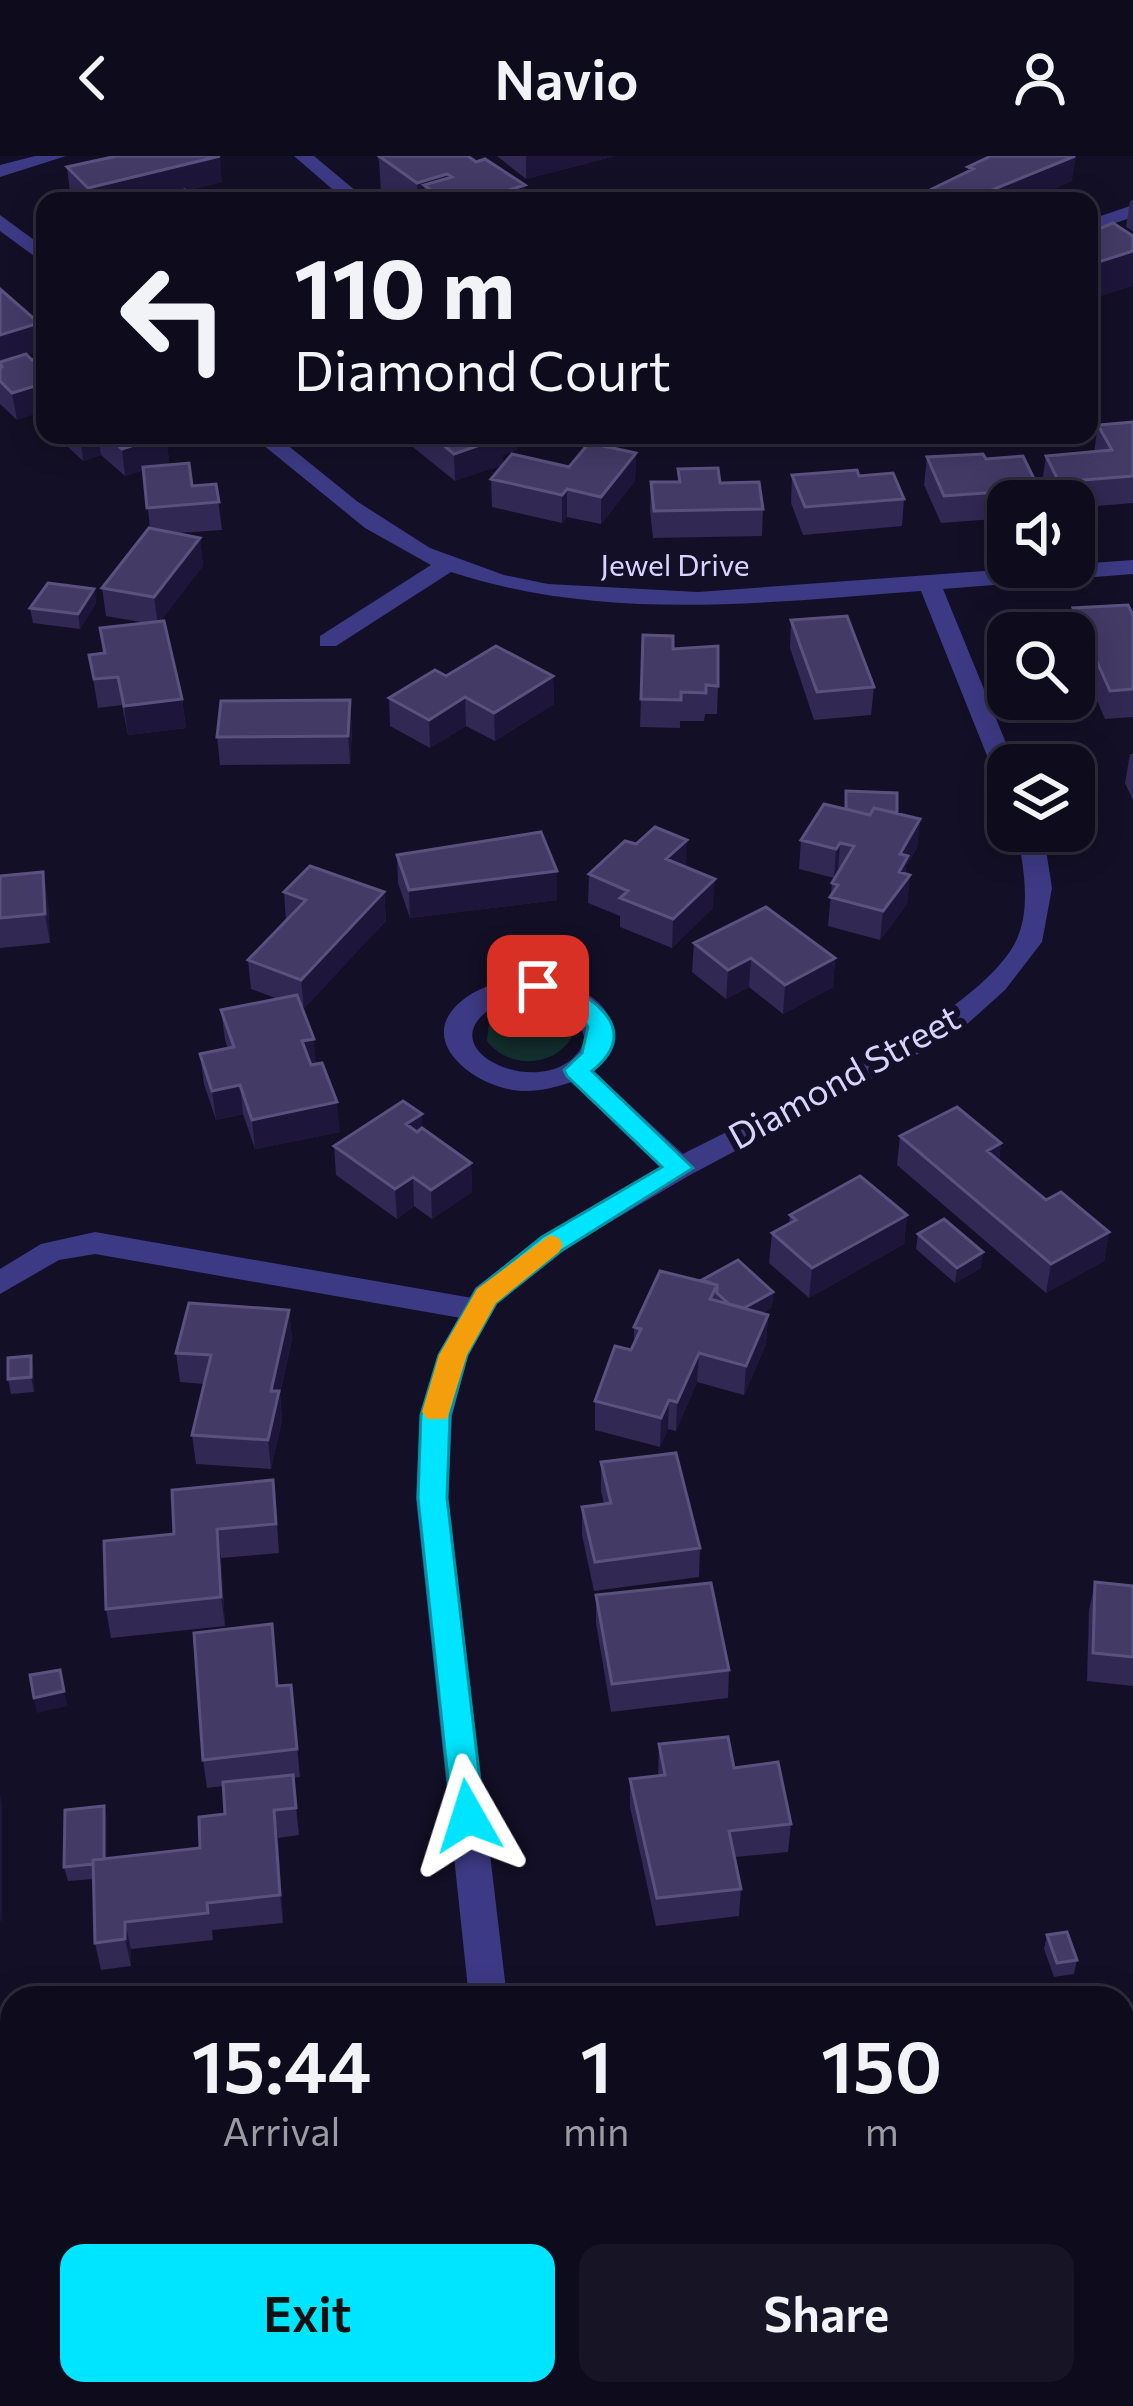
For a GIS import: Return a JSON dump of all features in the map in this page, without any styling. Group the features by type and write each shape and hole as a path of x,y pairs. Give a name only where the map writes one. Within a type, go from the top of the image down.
{"street":[{"path":"0,171 57,156"},
{"path":"304,156 347,192"},
{"path":"1098,223 1133,211"},
{"path":"0,221 36,251"},
{"name":"Jewel Drive","path":"273,444 385,532 448,564 620,603 1133,567"},
{"path":"328,640 448,564"},
{"path":"929,584 994,744"},
{"name":"Diamond Street","path":"487,1986 432,1498 436,1415 453,1355 486,1296 551,1244 680,1168 946,1028 994,984 1029,942 1040,888 1034,852"},
{"path":"515,986 561,991 580,1000 601,1027 592,1058 576,1070 531,1083 483,1073 456,1047 454,1031 460,1015 493,992 515,986"},
{"path":"576,1070 680,1168"},
{"path":"0,1283 51,1251 95,1243 478,1310"}],"green space":[{"path":"520,1004 548,1007 568,1019 572,1037 543,1059 507,1057 487,1041 489,1022"}],"building":[{"path":"117,156 220,156 88,188 67,167"},
{"path":"379,156 485,159 525,185 503,192 434,192 424,185 452,177 447,174 417,183"},
{"path":"991,156 1075,156 987,192 932,189 973,169 968,167"},
{"path":"1113,223 1133,236 1133,251 1098,262 1098,229"},
{"path":"0,289 36,324 0,335"},
{"path":"26,354 36,359 36,386 12,393 0,381 0,362"},
{"path":"1133,422 1133,476 1058,480 1046,456 1112,450 1098,425"},
{"path":"442,444 483,444 454,454"},
{"path":"588,444 636,453 601,497 567,489 562,495 491,479 512,454 569,467"},
{"path":"1023,456 1035,480 987,480 987,493 944,496 927,457"},
{"path":"189,463 192,486 216,484 219,502 147,508 143,467"},
{"path":"718,468 720,483 759,482 763,509 654,511 651,482 680,482 678,469"},
{"path":"857,470 859,476 893,473 904,499 805,507 792,475"},
{"path":"149,528 200,538 154,597 102,588"},
{"path":"48,583 94,589 78,614 30,608"},
{"path":"1128,605 1133,615 1133,689 1110,691 1095,657 1095,612 1075,612 1073,608"},
{"path":"847,616 874,687 817,692 791,620"},
{"path":"164,621 182,699 124,706 118,677 94,679 89,655 105,653 100,628"},
{"path":"643,635 673,636 673,649 718,646 718,686 706,685 706,693 681,692 681,700 641,699"},
{"path":"496,646 553,676 494,713 465,697 429,720 389,698 435,670 446,676"},
{"path":"350,700 348,736 217,737 221,701"},
{"path":"846,791 897,793 897,813 874,808 870,815 846,809"},
{"path":"824,804 870,815 874,808 920,819 900,854 908,856 899,872 910,875 883,911 830,897 838,885 832,883 854,846 840,843 836,849 801,840"},
{"path":"655,827 687,840 666,859 715,879 673,919 620,898 628,891 589,874 625,841 636,844"},
{"path":"541,832 557,871 409,890 397,855"},
{"path":"310,866 384,892 301,980 248,960 306,900 284,892"},
{"path":"43,872 45,914 0,918 0,876"},
{"path":"766,907 835,958 785,985 751,958 728,970 694,943"},
{"path":"297,995 314,1039 302,1041 311,1065 322,1063 337,1102 252,1120 240,1085 212,1091 200,1054 234,1047 221,1010"},
{"path":"403,1101 422,1114 406,1124 417,1132 422,1128 471,1163 431,1190 413,1177 395,1189 334,1146"},
{"path":"957,1107 1001,1143 987,1151 1046,1200 1061,1192 1109,1232 1051,1264 900,1136"},
{"path":"860,1176 907,1215 812,1268 772,1233 796,1220 790,1215"},
{"path":"944,1219 983,1252 957,1268 918,1234"},
{"path":"738,1260 773,1292 744,1308 729,1304 717,1293 717,1285 702,1280"},
{"path":"660,1271 717,1285 710,1299 768,1315 746,1366 699,1353 677,1402 669,1400 661,1418 595,1401 615,1346 631,1350 641,1329 634,1327"},
{"path":"189,1303 289,1310 271,1391 279,1391 268,1440 192,1435 211,1355 176,1353"},
{"path":"31,1356 31,1377 8,1379 8,1358"},
{"path":"676,1453 700,1548 595,1562 582,1507 611,1503 601,1462"},
{"path":"273,1480 276,1524 217,1529 221,1597 106,1609 104,1541 174,1534 172,1490"},
{"path":"1095,1582 1133,1586 1133,1657 1093,1653"},
{"path":"711,1583 729,1670 612,1684 596,1595"},
{"path":"272,1624 277,1686 291,1685 297,1749 203,1760 194,1633"},
{"path":"60,1670 64,1691 34,1698 30,1675"},
{"path":"728,1737 734,1768 778,1762 791,1824 729,1831 741,1889 657,1898 630,1779 665,1775 659,1744"},
{"path":"293,1775 296,1808 274,1810 280,1895 207,1903 208,1913 125,1922 125,1939 95,1943 93,1860 200,1848 199,1817 225,1814 223,1782"},
{"path":"104,1806 104,1859 64,1867 65,1810"},
{"path":"1067,1932 1077,1960 1057,1963 1047,1935"}],"slow traffic":[{"path":"437,1412 453,1355 486,1296 550,1245"}],"route":[{"path":"468,1816 432,1498 436,1415 453,1355 486,1296 551,1244 680,1168 576,1070 592,1058 600,1043 601,1027 594,1012 561,991 538,986"}]}
